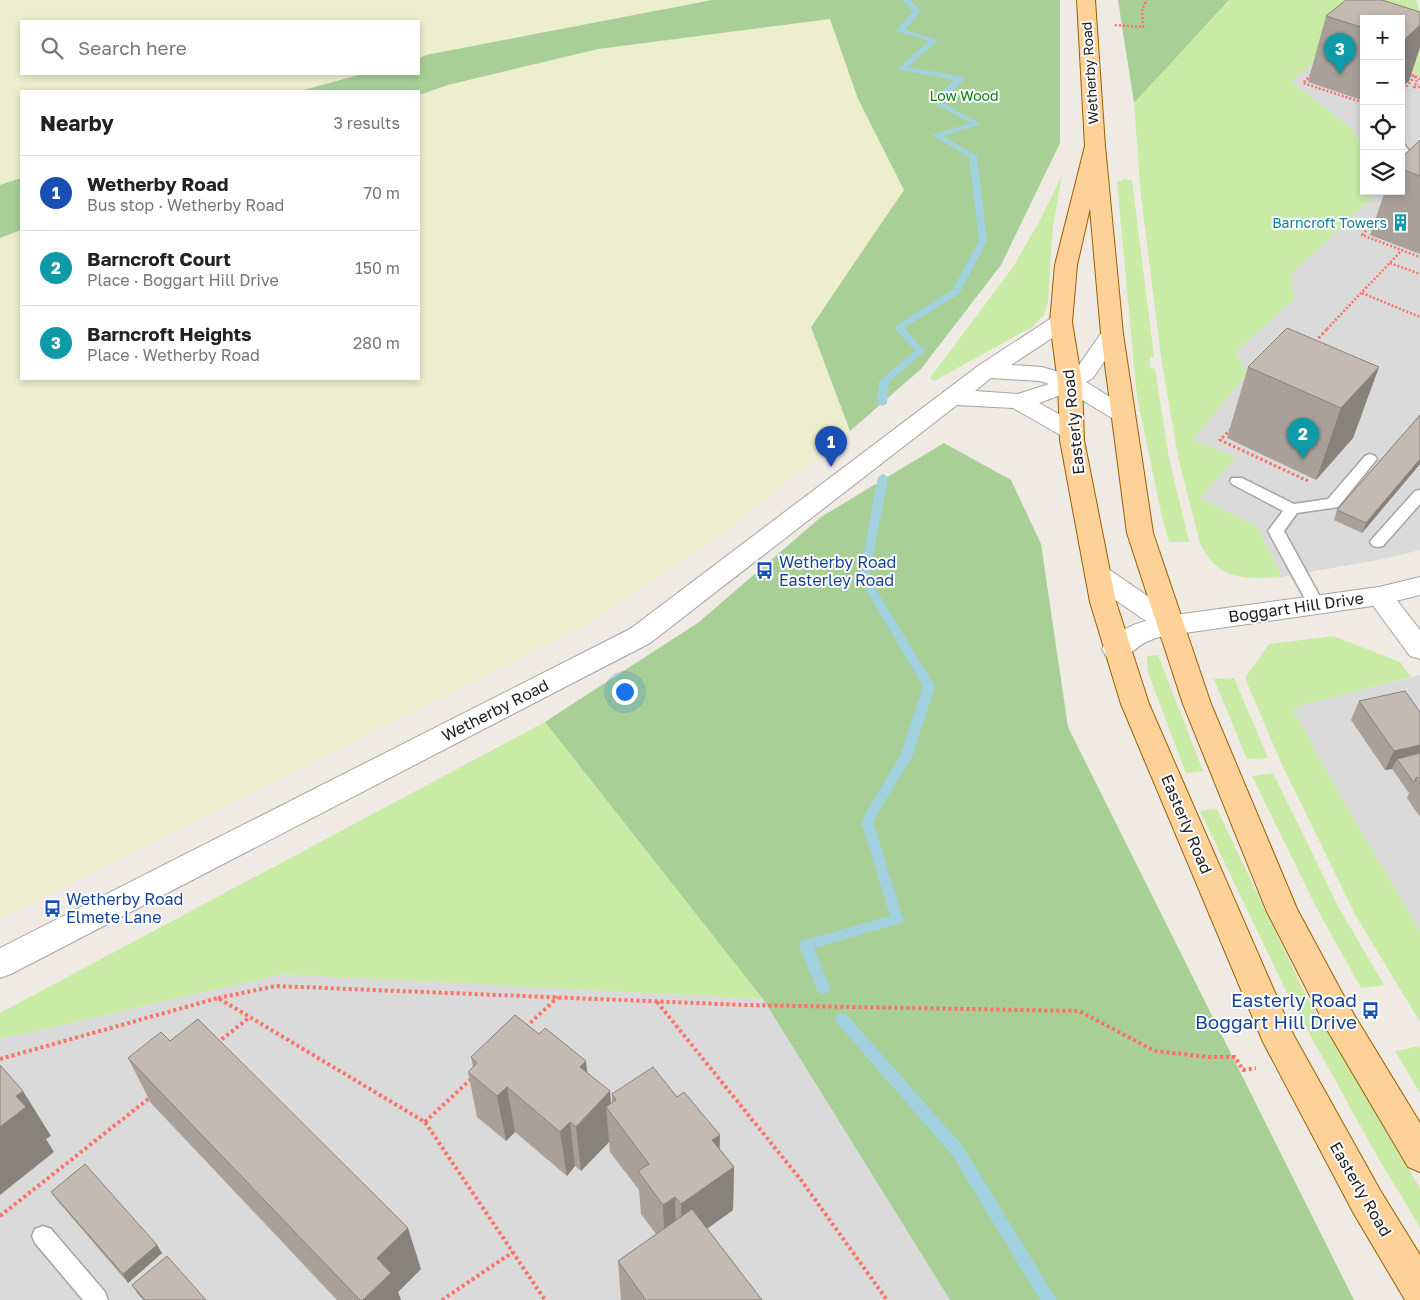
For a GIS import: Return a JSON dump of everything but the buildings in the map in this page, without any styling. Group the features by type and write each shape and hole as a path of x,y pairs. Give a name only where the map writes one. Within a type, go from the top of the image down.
{"main road":[{"name":"Wetherby Road","path":"1086,0 1095,146 1112,334"},
{"name":"Wetherby Road","path":"1060,322 1066,265 1095,146"},
{"name":"Easterly Road","path":"1060,322 1070,383 1071,431 1103,602 1116,649 1135,704 1280,1042 1367,1202 1420,1290"},
{"path":"1112,334 1140,533 1197,704 1283,912 1341,1023 1420,1155"}],"street":[{"name":"Wetherby Road","path":"0,964 640,636 986,371 1060,322"},
{"path":"952,397 1018,401 1054,391 1085,373 1112,334"},
{"path":"986,371 1042,374 1070,383 1123,416"},
{"path":"1018,401 1071,431"},
{"path":"1098,575 1172,625"},
{"name":"Boggart Hill Drive","path":"1116,649 1140,632 1172,625 1379,596 1420,586"},
{"path":"1379,596 1420,649"}],"lane":[{"path":"1404,150 1415,161 1418,174"},
{"path":"1237,481 1292,509 1333,502 1370,459"},
{"path":"1378,542 1417,503"},
{"path":"1292,509 1276,531 1316,604"},
{"path":"43,1236 97,1300"}],"path":[{"path":"1087,23 1143,27 1142,9 1147,0"},
{"path":"1316,71 1303,83 1360,102"},
{"path":"1405,72 1420,79"},
{"path":"1415,76 1417,82 1414,87 1420,87"},
{"path":"1405,88 1415,76"},
{"path":"1379,216 1362,235 1420,257"},
{"path":"1314,343 1402,250"},
{"path":"1390,263 1420,274"},
{"path":"1362,293 1420,317"},
{"path":"1233,426 1220,440 1317,485"},
{"path":"0,1059 218,998 276,986 977,1011 1079,1011 1155,1051 1209,1057 1235,1057 1242,1070 1291,1063"},
{"path":"523,1030 558,997"},
{"path":"218,998 425,1122 545,1300"},
{"path":"656,1001 801,1180 887,1300"},
{"path":"212,1048 250,1017"},
{"path":"425,1122 474,1076"},
{"path":"0,1216 159,1090"},
{"path":"442,1300 513,1252"}],"shaded area":[{"path":"1328,47 1360,54 1360,143 1350,127 1290,82"},
{"path":"1405,66 1420,75 1420,550 1383,559 1282,577 1257,526 1200,498 1235,457 1191,440 1247,374 1236,352 1294,299 1290,275 1375,195 1405,195"},
{"path":"1420,675 1420,931 1340,795 1292,708"},
{"path":"282,974 763,999 950,1300 0,1300 0,1039"}],"green space":[{"path":"0,0 712,0 420,58 420,20 20,20 20,75 358,75 304,90 20,90 20,178 0,185"},
{"name":"Low Wood","path":"712,0 1060,0 1060,143 1001,265 921,369 850,431 811,327 904,190 858,99 830,19 598,49 448,85 420,95 420,90 304,90 358,75 420,75 420,58"},
{"path":"1118,0 1229,0 1134,103"},
{"path":"1229,0 1416,0 1420,12 1420,75 1405,66 1405,15 1360,15 1360,22 1328,47 1291,82 1350,127 1360,143 1360,195 1375,195 1290,275 1294,299 1236,352 1247,374 1192,440 1236,457 1200,498 1257,526 1282,577 1245,577 1224,571 1207,555 1200,543 1178,457 1161,357 1141,196 1134,103"},
{"path":"830,19 858,99 904,190 811,327 850,431 716,538 591,622 0,919 0,238 20,230 20,380 420,380 420,95 448,85 598,49"},
{"path":"1062,175 1053,225 1048,302 1044,315 1032,327 934,381 930,378 1013,267 1039,222"},
{"path":"20,178 20,230 0,238 0,185"},
{"path":"1125,179 1132,181 1154,357 1150,357 1150,368 1155,369 1169,458 1189,542 1169,542 1137,397 1117,182"},
{"path":"944,443 1011,480 1041,544 1068,727 1354,1300 950,1300 763,999 545,722 699,622 821,517"},
{"path":"1333,636 1400,662 1411,677 1292,708 1340,795 1420,931 1420,1022 1356,916 1282,765 1245,678 1269,644"},
{"path":"1158,655 1203,771 1186,773 1148,673 1147,656"},
{"path":"1234,678 1268,758 1247,759 1214,679"},
{"path":"545,722 763,999 282,974 0,1039 0,1013"},
{"path":"1273,773 1339,908 1384,985 1361,988 1316,907 1252,776"},
{"path":"1217,809 1302,988 1420,1188 1420,1227 1377,1156 1286,991 1200,811"},
{"path":"1420,1046 1420,1093 1395,1051"}],"waterway":[{"path":"882,403 884,381 920,351 899,327 956,292 983,241 973,156 936,135 978,124 936,102 960,79 902,68 934,40 900,31 917,11 906,0"},
{"path":"823,988 806,945 897,919 867,821 906,757 929,686 864,578 883,477"},
{"path":"842,1019 957,1150 1049,1300"}],"place":[{"name":"Barncroft Heights","path":"1340,74"},
{"name":"Barncroft Towers","path":"1401,223"},
{"name":"Barncroft Court","path":"1303,459"},
{"name":"Wetherby Road","path":"831,467"},
{"name":"Wetherby Road Easterley Road","path":"765,571"},
{"name":"Wetherby Road Elmete Lane","path":"52,908"},
{"name":"Easterly Road Boggart Hill Drive","path":"1371,1011"}]}
